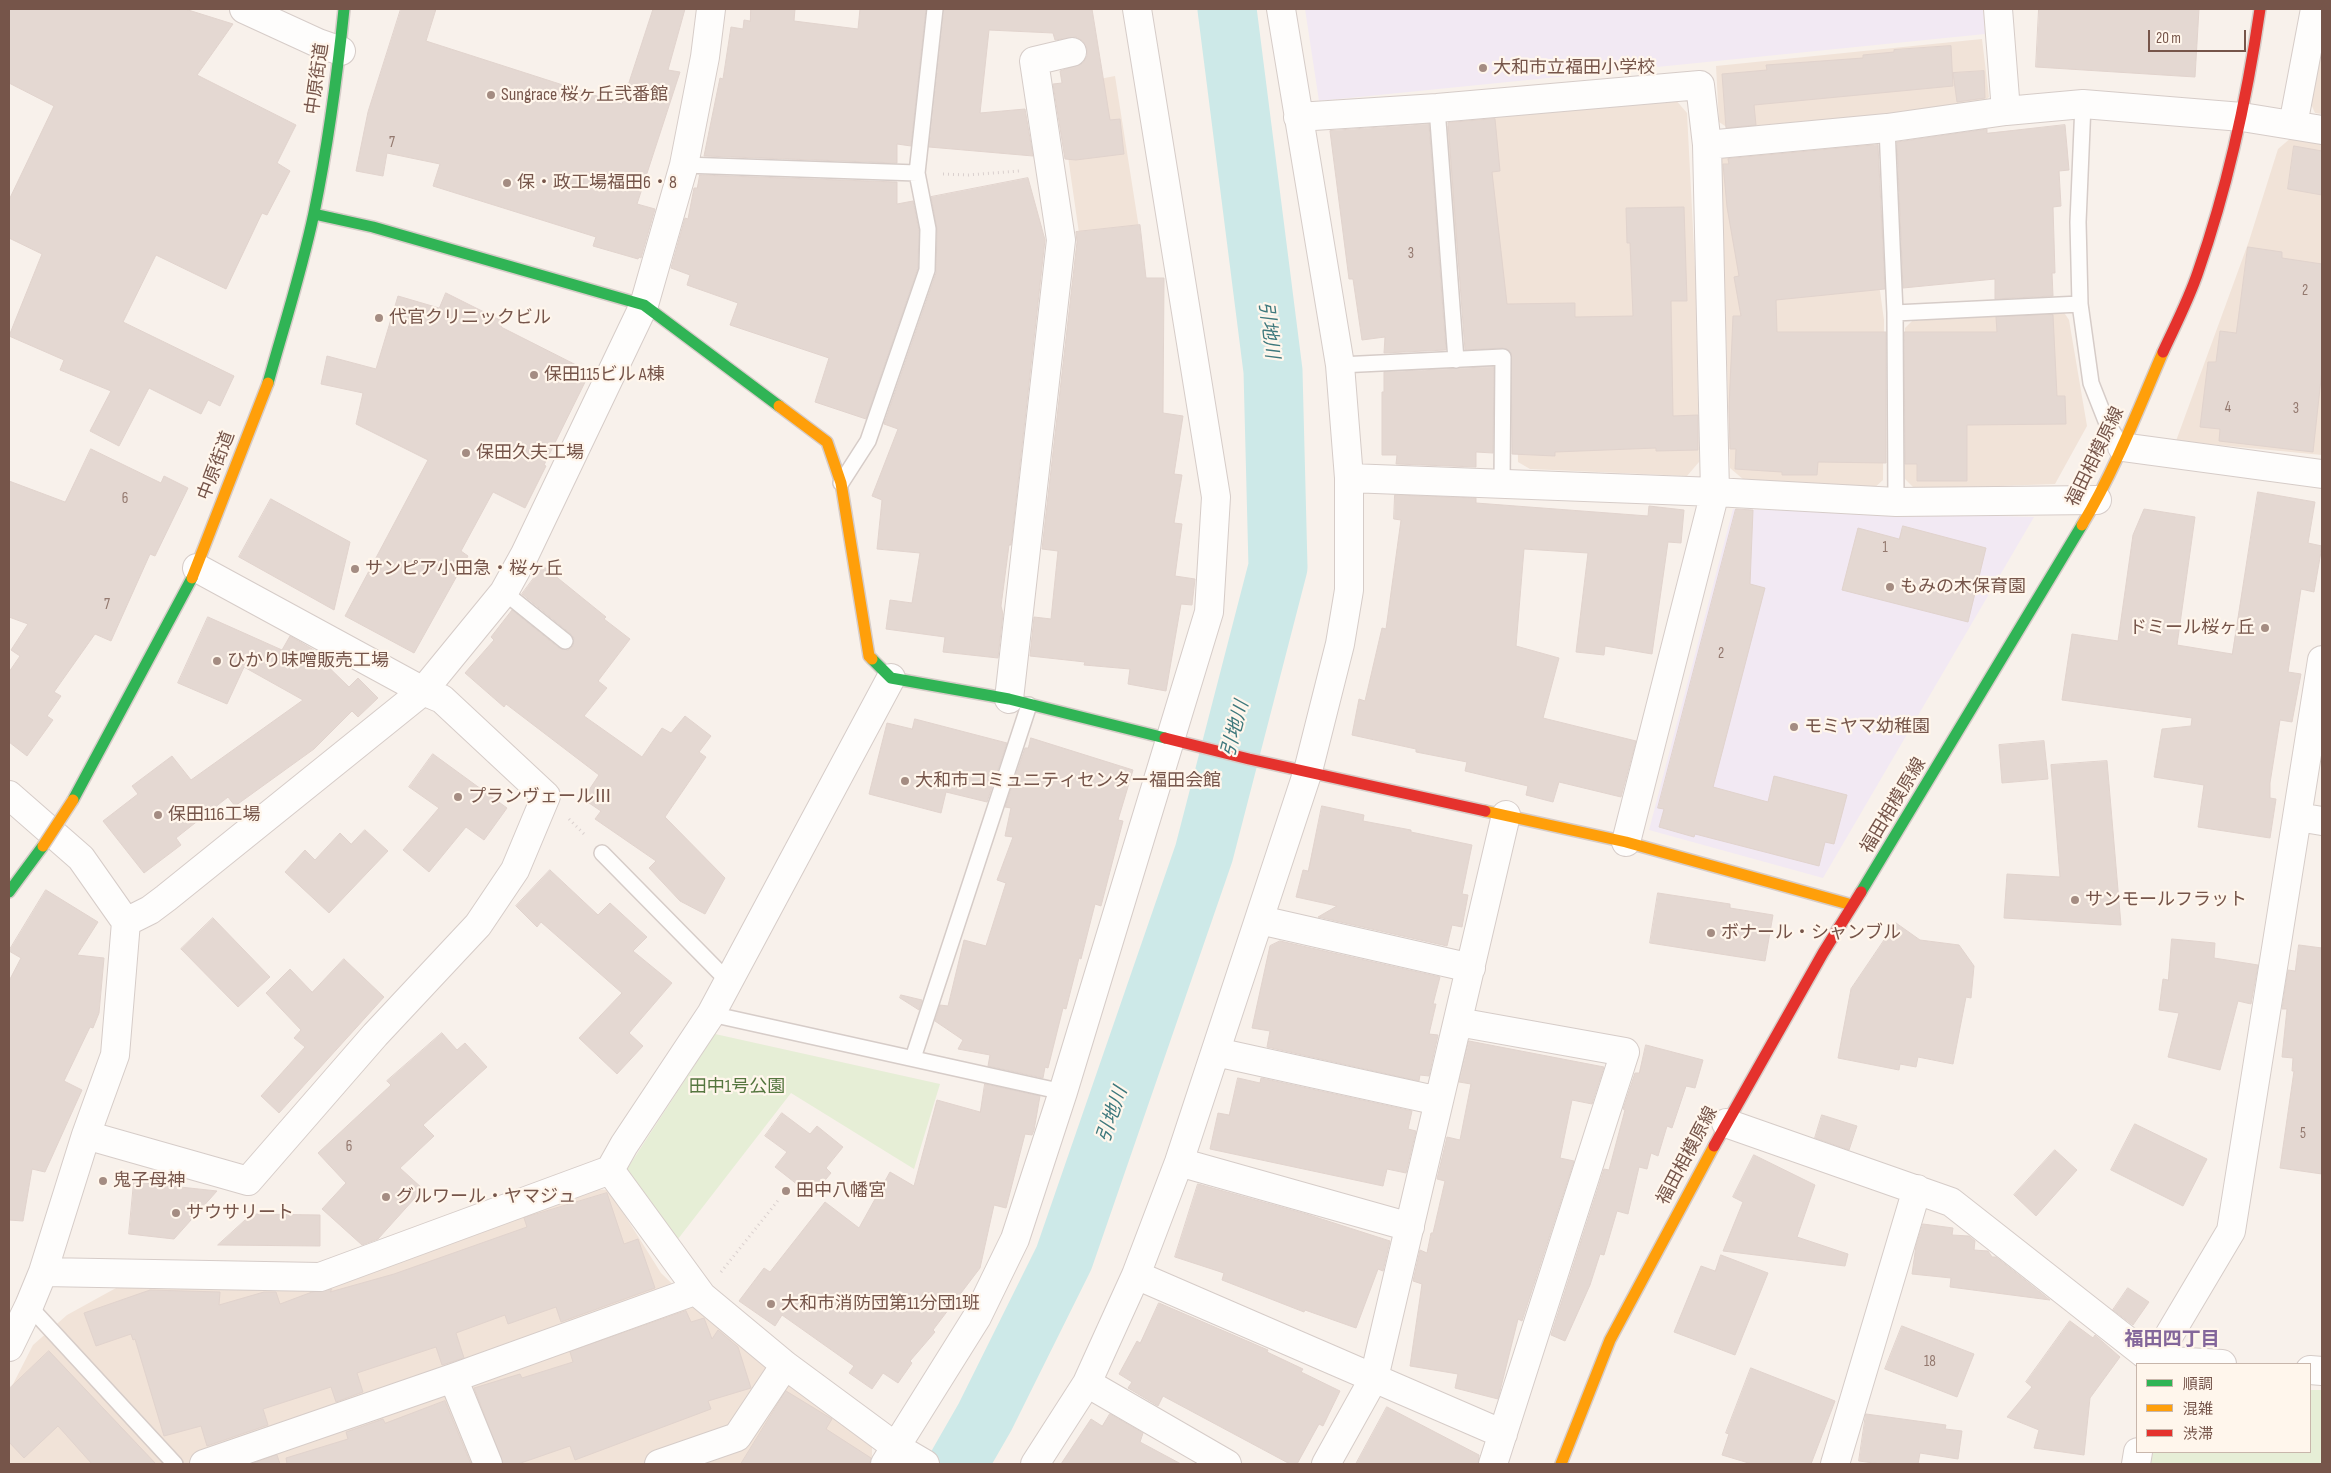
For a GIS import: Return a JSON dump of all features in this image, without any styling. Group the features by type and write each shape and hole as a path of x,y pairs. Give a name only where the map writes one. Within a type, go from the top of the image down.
{"street":[{"path":"244,9 340,51"},
{"name":"中原街道","path":"9,892 43,846 73,800 116,723 197,568 264,395 314,214 335,98 344,9"},
{"path":"126,922 150,910 166,898 423,691 504,592 525,554 644,305 684,165 705,57 710,9"},
{"path":"610,1170 699,1293 785,1365 906,1459 1015,1239 1182,742 1209,612 1216,497 1137,9"},
{"path":"1035,1464 1087,1383 1136,1275 1179,1162 1308,771 1336,662 1349,590 1349,478 1340,365 1281,9"},
{"path":"1998,9 2006,111"},
{"name":"福田相模原線","path":"1561,1464 1610,1340 1726,1122 1852,905 1886,853 2097,500 2198,273 2242,117 2260,9"},
{"path":"2293,125 2316,9"},
{"path":"1019,702 1061,240 1034,61 1072,52"},
{"path":"1298,118 1700,86 1707,145 1715,492 1626,842"},
{"path":"1707,145 1887,128 2006,111 2083,104 2242,117 2322,130"},
{"path":"314,214 373,227 644,305 827,442 841,483 869,656 890,678 1019,702 1272,764 1626,842 1852,905"},
{"path":"2122,447 2322,474"},
{"path":"1349,478 1715,492 1896,502 2097,500"},
{"path":"86,1135 248,1181 375,1035 478,925 515,870 546,796 442,699 423,691 197,568"},
{"path":"2152,1362 2231,1231 2310,819 2322,660"},
{"path":"43,1272 320,1277 610,1170 624,1145 711,1014 890,678"},
{"path":"9,795 81,858 126,922 115,1055 86,1135 43,1272 30,1306 9,1347"},
{"path":"1326,1464 1374,1378 1506,815"},
{"path":"1260,920 1471,968"},
{"path":"1458,1022 1625,1052 1493,1464"},
{"path":"1216,1052 1439,1101"},
{"path":"1726,1122 1951,1202 2152,1362 2187,1363"},
{"path":"1179,1162 1410,1227"},
{"path":"1835,1464 1917,1189"},
{"path":"1136,1275 1503,1434"},
{"path":"204,1464 699,1293"},
{"path":"659,1464 737,1437 785,1365"},
{"path":"453,1378 488,1464"},
{"path":"1087,1383 1226,1464"}],"lane":[{"path":"841,483 868,441 927,270 928,229 917,173 935,9"},
{"path":"2083,104 2078,222 2080,304 2090,382 2106,421 2122,447"},
{"path":"1437,108 1456,360"},
{"path":"1887,128 1895,313 1896,502"},
{"path":"684,165 917,173"},
{"path":"1895,313 2080,304"},
{"path":"1340,365 1503,357 1502,484"},
{"path":"504,592 565,641"},
{"path":"913,1058 1019,702"},
{"path":"602,853 728,980"},
{"path":"711,1014 1063,1092"},
{"path":"30,1306 175,1464"}],"path":[{"path":"917,173 968,175 1050,168"},
{"path":"564,814 602,853"},
{"path":"699,1293 780,1198"}],"shaded area":[{"name":"大和市立福田小学校","path":"1305,9 1983,9 1985,34 1319,101"},
{"path":"2322,33 2322,114 2315,113 2308,97"},
{"path":"1982,39 1989,97 1978,106 1731,130 1719,122 1716,66"},
{"path":"1115,76 1144,260 1083,261 1058,87"},
{"path":"1675,99 1687,113 1696,287 1699,462 1687,476 1530,469 1518,462 1516,345 1466,338 1444,130 1454,119"},
{"path":"1864,137 1874,145 1884,237 1874,248 1884,320 1883,480 1872,490 1744,480 1730,468 1721,160 1731,149"},
{"path":"2292,137 2322,141 2322,455 2176,441 2249,241 2278,149"},
{"path":"2063,311 2069,320 2087,426 2055,484 1915,489 1905,479 1905,328 1912,321"},
{"name":"モミヤマ幼稚園","path":"1733,509 2034,517 1823,878 1649,830"},
{"path":"589,1189 609,1190 661,1273 699,1310 872,1445 872,1464 9,1464 9,1392 33,1345 67,1315 116,1288 297,1284"}],"green space":[{"name":"田中1号公園","path":"715,1034 940,1084 914,1169 791,1093 678,1239 627,1169"},
{"path":"2311,1390 2322,1390 2322,1464 2151,1464 2153,1453 2311,1453"}],"building":[{"path":"9,9 185,9 233,24 197,75 296,125 277,163 290,171 267,215 262,213 226,289 156,255 123,322 234,376 220,406 208,400 201,414 149,388 119,446 90,431 111,391 60,370 64,360 9,336 42,254 9,238 9,200 54,106 9,83"},
{"path":"401,9 436,9 426,41 622,104 653,9 685,9 668,70 680,72 637,204 655,209 641,258 639,257 638,259 593,246 596,237 433,186 440,164 387,153 383,176 356,171 368,112"},
{"path":"751,9 795,9 794,21 858,29 860,9 926,9 911,146 897,144 897,163 704,156 720,78 723,79 731,27 743,29 744,20 750,21"},
{"path":"944,9 1092,9 1110,120 1120,119 1124,154 1076,160 1065,159 1053,84 1062,83 1060,71 1083,63 1087,56 1087,49 1083,41 1076,37 1055,40 1053,33 989,30 980,113 1025,109 1033,156 929,147"},
{"path":"2039,9 2199,9 2195,77 2036,67"},
{"path":"1951,46 1953,86 1754,105 1756,125 1726,128 1722,74 1767,70 1766,65 1863,58 1863,55 1894,52 1894,50"},
{"path":"1984,71 1985,98 1957,102 1953,73"},
{"path":"1495,119 1500,171 1492,172 1507,304 1575,303 1575,317 1633,316 1630,243 1627,243 1626,208 1684,207 1687,301 1671,301 1673,416 1698,415 1698,450 1656,451 1656,448 1555,452 1555,456 1512,454 1511,353 1503,348 1465,350 1448,123"},
{"path":"1429,124 1446,350 1384,353 1385,337 1362,340 1353,279 1349,279 1330,131"},
{"path":"2065,125 2069,170 2059,171 2061,206 2053,207 2055,273 2052,273 2053,296 1995,299 1995,279 1903,288 1897,142 1987,129 1987,133"},
{"path":"1878,145 1885,289 1776,300 1777,332 1886,332 1886,463 1818,462 1817,475 1782,475 1782,472 1735,469 1736,449 1730,449 1729,407 1733,316 1741,316 1734,277 1739,276 1727,207 1723,164 1729,164 1728,159"},
{"path":"2294,146 2322,151 2322,195 2288,189"},
{"path":"700,175 897,182 897,204 913,201 919,230 918,268 866,419 815,402 829,358 730,325 738,303 687,285 690,275 671,268 685,218 688,219 694,188 697,188"},
{"path":"1028,178 1045,240 1011,545 1009,545 1001,606 1003,614 998,658 943,652 945,637 886,629 890,600 912,603 920,553 877,549 882,500 872,496 898,429 884,424 936,273 937,229 931,197"},
{"path":"1140,225 1146,278 1164,278 1163,413 1183,416 1174,474 1182,475 1174,523 1182,524 1175,576 1195,579 1192,605 1181,604 1166,691 1128,684 1130,669 1084,665 1085,662 1030,656 1034,617 1051,619 1058,551 1042,549 1077,242 1076,232"},
{"path":"2248,247 2282,252 2282,258 2322,264 2322,370 2313,452 2219,441 2220,429 2200,427 2208,362 2216,362 2220,331 2236,333"},
{"path":"446,293 504,322 501,327 590,372 525,508 493,492 461,551 468,556 414,653 345,616 428,460 356,424 363,393 321,384 327,356 376,369 398,296 439,308"},
{"path":"2053,315 2057,396 2065,396 2066,424 1967,425 1967,481 1917,481 1917,464 1905,464 1904,332 1997,332 1996,317"},
{"path":"1494,367 1493,453 1476,452 1476,467 1396,464 1397,455 1382,455 1382,392 1384,392 1384,372"},
{"path":"91,449 161,483 164,476 188,488 155,556 150,554 111,641 95,634 54,692 61,696 47,716 53,720 27,756 9,742 9,672 20,656 11,650 28,624 9,617 9,481 65,502"},
{"path":"2258,492 2315,502 2308,543 2322,546 2314,592 2301,589 2288,672 2301,674 2292,722 2280,720 2270,783 2270,798 2276,799 2270,838 2198,827 2204,785 2154,777 2162,729 2191,726 2192,718 2062,700 2072,634 2118,641 2133,535 2144,509 2195,517 2177,645 2232,654"},
{"path":"1395,495 1476,498 1476,503 1648,516 1649,506 1684,510 1681,543 1668,542 1652,654 1605,646 1604,655 1576,652 1588,553 1524,549 1516,646 1559,658 1543,718 1636,741 1621,797 1559,782 1553,802 1526,795 1528,786 1465,771 1467,762 1416,752 1416,749 1352,735 1359,699 1365,701 1382,628 1386,629 1401,520 1394,519"},
{"path":"271,499 350,542 334,610 239,557"},
{"path":"1736,509 1753,510 1750,584 1765,588 1713,787 1768,802 1774,776 1847,795 1834,844 1825,842 1819,866 1695,834 1694,837 1659,827 1664,809 1658,808"},
{"path":"1903,526 1986,548 1968,622 1842,590 1858,528 1899,539"},
{"path":"543,566 630,639 598,681 607,688 584,716 642,757 662,728 671,733 685,716 711,736 699,752 706,757 665,817 725,878 705,914 680,901 649,868 656,861 595,819 601,811 583,799 599,775 506,704 504,707 465,673 494,640 491,637 512,610 559,648 568,650 573,646 574,638 571,634 522,594"},
{"path":"208,617 282,650 290,636 314,650 313,652 349,687 358,678 378,698 358,717 352,711 314,749 235,806 228,797 176,838 181,845 144,873 103,821 138,794 132,786 172,756 191,780 303,700 244,667 227,704 178,683"},
{"path":"915,719 1007,743 987,802 946,792 941,813 869,794 887,723 912,729"},
{"path":"1031,738 1133,770 1118,820 1123,821 1101,906 1095,904 1081,959 1079,958 1066,1009 1063,1008 1048,1068 1045,1067 1043,1078 988,1066 990,1055 958,1049 963,1040 935,1021 940,1005 948,1006 964,940 986,946 1006,883 997,880 1013,837 1005,836 1011,808 1005,807 1025,748 1028,748"},
{"path":"2044,741 2048,779 2002,783 1999,745"},
{"name":"プランヴェールⅢ","path":"433,754 507,808 484,840 466,827 429,872 403,850 439,808 409,787"},
{"path":"2107,761 2121,925 2004,918 2007,874 2060,877 2051,765"},
{"path":"1322,806 1364,815 1363,821 1411,830 1411,832 1472,845 1462,894 1468,895 1462,927 1452,925 1447,946 1318,917 1337,906 1296,897 1303,870 1308,871"},
{"path":"365,830 388,851 329,913 285,872 305,850 315,860 340,833 351,844"},
{"path":"550,870 598,915 610,903 647,937 633,951 672,983 629,1033 643,1046 617,1074 579,1038 622,993 541,922 537,927 516,906"},
{"path":"46,890 98,922 77,955 104,958 99,1013 93,1028 90,1027 64,1081 82,1090 45,1172 32,1169 23,1221 9,1220 9,981 21,958 9,951"},
{"name":"ボナール・シャンブル","path":"1658,893 1730,904 1730,908 1773,915 1765,961 1650,943"},
{"path":"213,918 270,977 238,1007 181,949"},
{"path":"1896,923 1920,940 1959,945 1974,966 1971,998 1966,997 1953,1064 1918,1057 1916,1067 1900,1064 1899,1070 1838,1058 1851,989"},
{"path":"2172,939 2215,943 2214,958 2258,965 2251,1004 2238,1001 2220,1070 2168,1057 2179,1013 2159,1010 2163,979 2168,980"},
{"path":"1280,941 1440,977 1433,1004 1436,1004 1429,1034 1438,1035 1429,1076 1420,1075 1419,1081 1267,1047 1270,1031 1252,1028 1270,946"},
{"path":"2299,945 2322,948 2322,1174 2280,1168 2294,1071 2292,1071 2293,1058 2282,1057 2287,1009 2282,1009 2288,970 2295,971"},
{"path":"344,959 384,997 279,1113 261,1096 305,1047 294,1038 301,1030 266,993 290,969 312,992"},
{"path":"901,995 922,1000 919,1010 900,998"},
{"path":"442,1033 457,1050 465,1043 487,1067 423,1125 434,1136 400,1168 423,1189 378,1239 362,1245 322,1209 346,1183 318,1153 391,1085 387,1081"},
{"path":"1469,1041 1604,1067 1592,1104 1572,1100 1560,1158 1574,1161 1522,1321 1518,1319 1498,1399 1455,1388 1458,1374 1410,1366 1422,1284 1413,1281 1420,1250 1427,1253 1431,1233 1433,1233 1445,1181 1437,1179 1447,1137 1460,1140 1471,1084 1459,1082"},
{"path":"1646,1045 1703,1060 1695,1088 1686,1086 1672,1128 1667,1126 1658,1156 1651,1153 1647,1169 1639,1167 1628,1214 1617,1211 1604,1255 1600,1254 1590,1285 1565,1341 1551,1335 1604,1169 1609,1170 1625,1110 1623,1109 1635,1073 1639,1073"},
{"path":"1238,1078 1260,1083 1261,1078 1412,1111 1408,1129 1416,1131 1406,1173 1387,1169 1383,1186 1210,1149 1218,1113 1229,1115"},
{"path":"985,1084 1040,1096 1034,1130 1032,1135 1025,1134 1006,1208 994,1205 980,1268 933,1330 935,1332 910,1361 912,1363 898,1383 883,1373 872,1389 849,1373 854,1366 782,1315 775,1326 739,1301 764,1268 770,1272 825,1202 859,1228 890,1172 914,1186 937,1100 980,1112"},
{"path":"782,1113 810,1134 817,1126 843,1147 826,1168 831,1173 812,1196 775,1167 787,1152 765,1136"},
{"path":"1822,1115 1857,1126 1849,1150 1815,1138"},
{"path":"2135,1124 2207,1159 2183,1206 2111,1170"},
{"path":"2055,1150 2077,1170 2036,1216 2014,1195"},
{"path":"1754,1155 1815,1185 1797,1237 1848,1254 1845,1266 1723,1251 1743,1202 1733,1197"},
{"name":"サウサリート","path":"134,1182 217,1191 174,1239 129,1234"},
{"path":"1198,1184 1306,1214 1390,1241 1383,1271 1378,1269 1356,1328 1305,1310 1304,1312 1222,1280 1224,1273 1175,1257"},
{"path":"607,1193 624,1244 638,1239 655,1288 561,1322 556,1307 508,1324 505,1315 456,1333 464,1358 442,1365 436,1347 357,1373 363,1392 336,1402 331,1387 263,1409 268,1425 207,1446 201,1426 164,1436 135,1339 133,1340 131,1334 96,1346 84,1313 150,1290 220,1292 219,1305 264,1292 276,1292 280,1304 312,1292 332,1289 330,1292 394,1274 527,1227 524,1218"},
{"path":"252,1214 320,1215 320,1246 218,1245"},
{"path":"1923,1224 1953,1228 1952,1235 1969,1236 1975,1241 1974,1250 1988,1251 1992,1257 1996,1257 2050,1300 1950,1287 1951,1278 1912,1274 1916,1246"},
{"path":"1721,1255 1768,1273 1735,1355 1674,1332 1701,1266 1715,1271"},
{"path":"2128,1288 2149,1302 2133,1325 2113,1310"},
{"path":"1159,1303 1268,1350 1267,1352 1303,1369 1301,1372 1340,1391 1323,1426 1319,1424 1297,1464 1290,1464 1163,1396 1158,1406 1128,1388 1132,1382 1119,1374 1137,1341 1140,1343"},
{"path":"686,1311 691,1322 704,1318 712,1339 718,1330 738,1347 751,1388 708,1401 711,1409 575,1460 570,1446 518,1464 503,1464 474,1388 520,1374 522,1378 573,1362 570,1352"},
{"path":"2070,1321 2093,1338 2095,1335 2120,1357 2090,1398 2084,1455 2034,1448 2039,1430 2007,1417 2032,1387 2026,1382"},
{"path":"1902,1326 1974,1354 1957,1397 1885,1369"},
{"path":"49,1351 156,1464 92,1464 58,1426 24,1458 9,1442 9,1389"},
{"path":"1751,1368 1835,1401 1811,1464 1752,1464 1722,1455 1729,1434 1726,1433"},
{"path":"786,1391 832,1419 826,1429 871,1458 870,1464 741,1464"},
{"path":"445,1401 471,1464 287,1464 286,1458 348,1439 346,1432 383,1419 385,1423"},
{"path":"1387,1407 1479,1455 1478,1464 1356,1464"},
{"path":"1110,1414 1143,1433 1140,1442 1181,1464 1061,1464 1091,1419 1102,1426"},
{"path":"1866,1414 1946,1425 1945,1429 1962,1431 1958,1459 1920,1453 1918,1464 1881,1464 1859,1461"},
{"path":"277,1455 280,1464 251,1464"}],"waterway":[{"name":"引地川","path":"958,1464 985,1417 1064,1258 1204,853 1278,567 1273,371 1227,9"}],"traffic: fast":[{"path":"268,383 314,213 332,111 344,9"},
{"path":"314,214 373,227 644,305 779,406"},
{"path":"1861,892 2082,525"},
{"path":"73,800 192,578"},
{"path":"872,659 891,678 1009,699 1165,738"},
{"path":"9,892 43,846"}],"traffic: slow":[{"path":"2082,525 2116,461 2163,352"},
{"path":"192,578 268,383"},
{"path":"779,406 827,442 841,483 869,656 872,659"},
{"path":"43,846 73,800"},
{"path":"1485,811 1626,842 1852,905"},
{"path":"1561,1464 1610,1340 1714,1146"}],"traffic: jam":[{"path":"2163,352 2194,282 2219,207 2243,109 2260,9"},
{"path":"1165,738 1249,759 1485,811"},
{"path":"1714,1146 1823,953 1861,892"}],"place":[{"name":"大和市立福田小学校","path":"1483,68"},
{"name":"Sungrace 桜ヶ丘弐番館","path":"491,95"},
{"name":"保・政工場福田6・8","path":"507,183"},
{"name":"代官クリニックビル","path":"379,318"},
{"name":"保田115ビル A棟","path":"534,375"},
{"name":"保田久夫工場","path":"466,453"},
{"name":"サンピア小田急・桜ヶ丘","path":"355,569"},
{"name":"もみの木保育園","path":"1890,587"},
{"name":"ドミール桜ヶ丘","path":"2265,628"},
{"name":"ひかり味噌販売工場","path":"217,661"},
{"name":"モミヤマ幼稚園","path":"1794,727"},
{"name":"大和市コミュニティセンター福田会館","path":"905,781"},
{"name":"プランヴェールⅢ","path":"458,797"},
{"name":"保田116工場","path":"158,815"},
{"name":"サンモールフラット","path":"2075,900"},
{"name":"ボナール・シャンブル","path":"1711,933"},
{"name":"鬼子母神","path":"103,1181"},
{"name":"田中八幡宮","path":"786,1191"},
{"name":"グルワール・ヤマジュ","path":"386,1197"},
{"name":"サウサリート","path":"176,1213"},
{"name":"大和市消防団第11分団1班","path":"771,1304"}],"district":[{"name":"福田四丁目","path":"2172,1340"}]}
